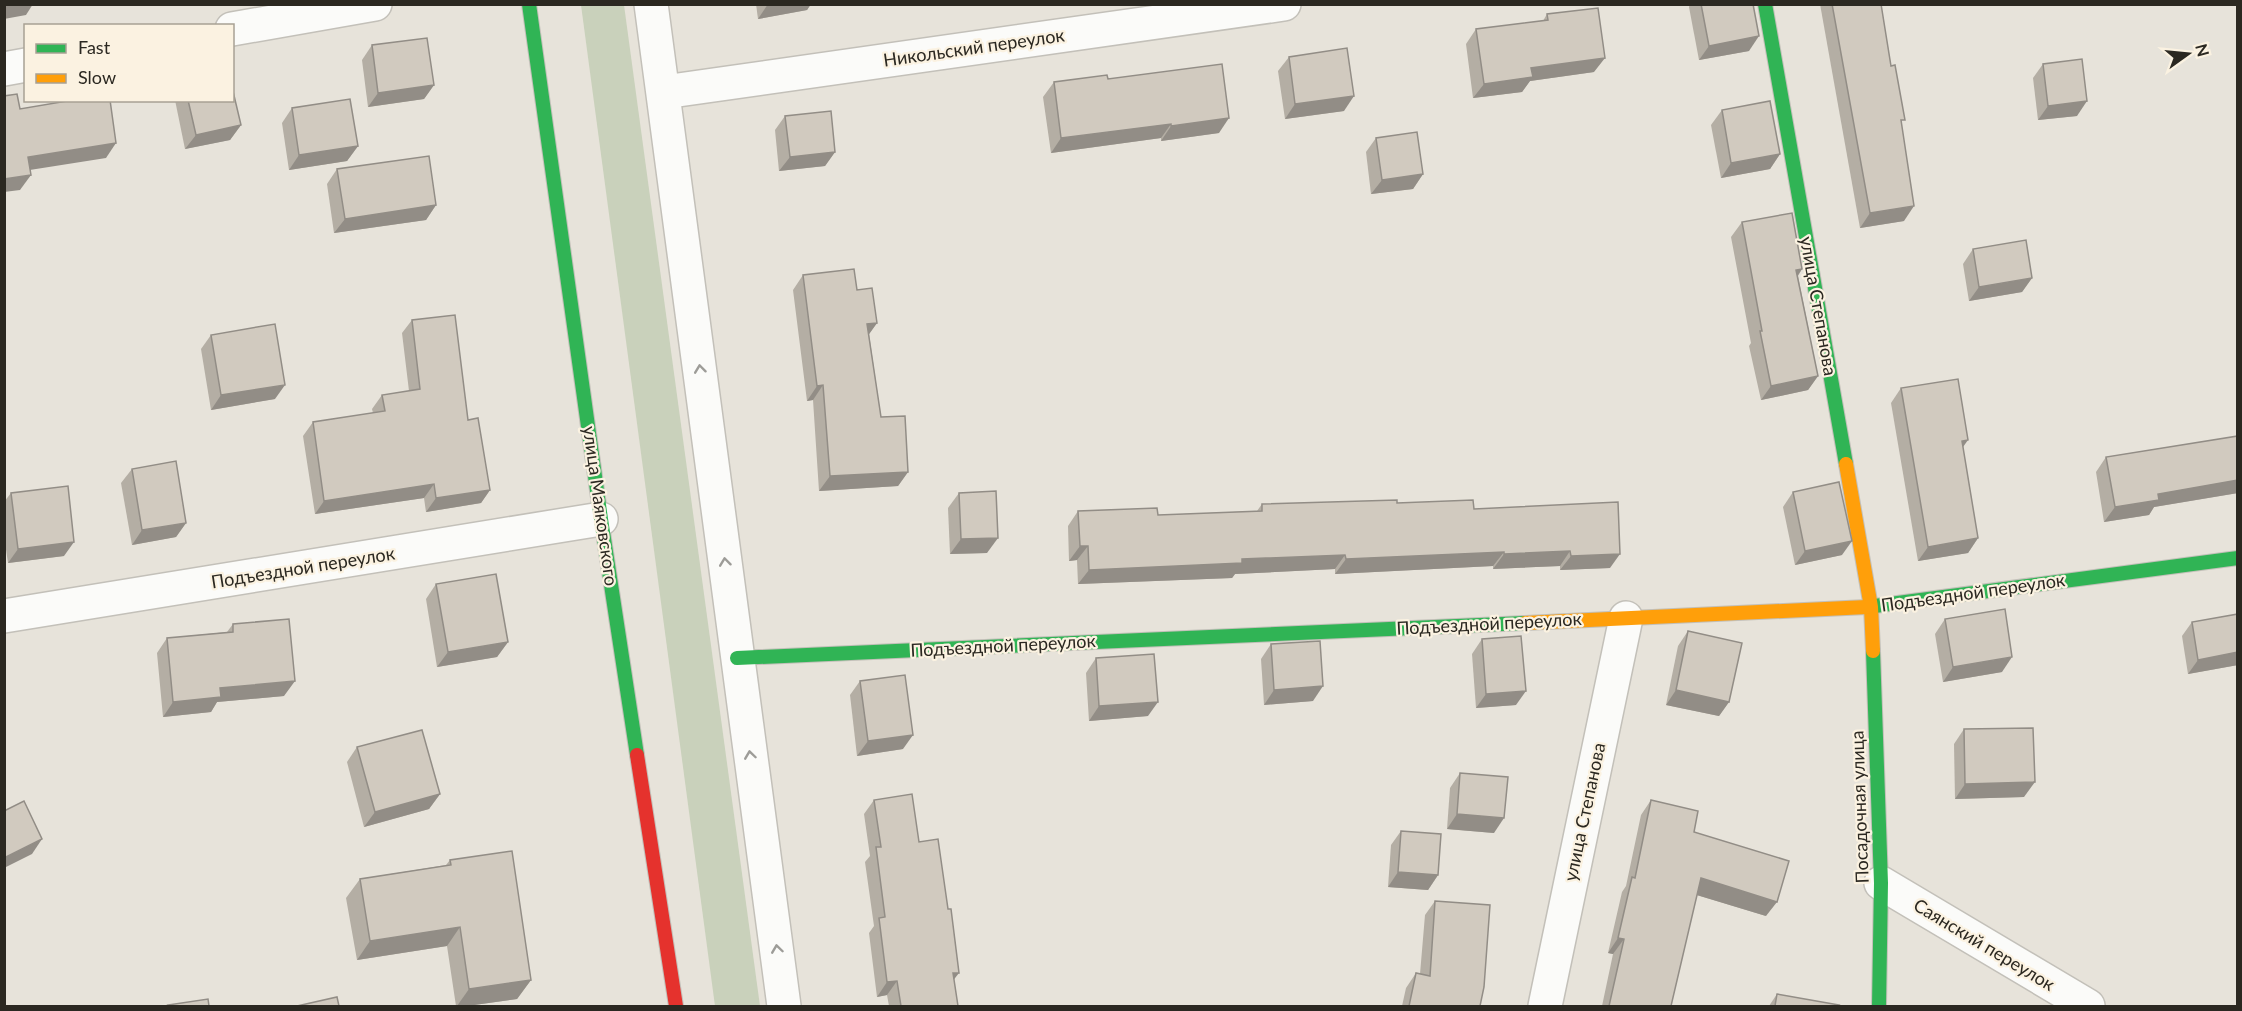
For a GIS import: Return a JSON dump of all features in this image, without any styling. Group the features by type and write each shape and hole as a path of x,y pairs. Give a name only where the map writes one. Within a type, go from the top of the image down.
{"street":[{"path":"234,29 375,4"},
{"name":"улица Маяковского","path":"529,4 601,519 676,1006"},
{"path":"651,4 784,1006"},
{"name":"Никольский переулок","path":"664,92 1284,4"},
{"name":"улица Степанова","path":"1765,4 1871,607"},
{"path":"4,69 24,65"},
{"name":"Подъездной переулок","path":"4,616 601,519"},
{"name":"Подъездной переулок","path":"737,658 1871,607 2238,558"},
{"name":"Посадочная улица","path":"1871,607 1881,883 1879,1006"},
{"name":"улица Степанова","path":"1545,1006 1626,618"},
{"name":"Саянский переулок","path":"1881,883 2088,1006"}],"green space":[{"path":"581,5 624,5 760,1006 715,1006"}],"building":[{"path":"1701,4 1753,4 1759,36 1709,46"},
{"path":"1832,4 1881,4 1891,66 1895,65 1905,120 1901,120 1914,206 1870,213"},
{"path":"1598,8 1605,58 1531,68 1533,77 1484,84 1476,29 1548,20 1547,14"},
{"path":"427,38 434,85 378,93 372,45"},
{"path":"1347,48 1354,96 1295,104 1289,57"},
{"path":"2082,59 2087,101 2048,106 2043,64"},
{"path":"1222,64 1229,118 1061,138 1054,82 1107,75 1108,79"},
{"path":"17,94 20,109 61,102 110,102 116,143 28,157 31,175 4,179 4,96"},
{"path":"234,95 241,125 196,135 188,102 234,102"},
{"path":"350,99 358,146 299,155 292,108"},
{"path":"1770,101 1780,154 1731,163 1722,110"},
{"path":"831,111 835,152 790,157 785,116"},
{"path":"1417,132 1423,174 1382,180 1376,138"},
{"path":"429,156 436,205 345,219 337,169"},
{"path":"1792,213 1802,269 1796,270 1818,376 1771,386 1742,222"},
{"path":"2026,240 2032,278 1979,287 1973,249"},
{"path":"854,269 857,290 872,288 877,323 867,324 881,417 905,416 908,472 830,476 823,385 817,386 803,275"},
{"path":"455,315 468,420 478,418 490,490 436,498 434,484 324,501 313,422 385,411 382,395 420,389 412,320"},
{"path":"275,324 285,385 221,395 211,335"},
{"path":"1958,379 1968,440 1962,441 1978,538 1928,547 1901,388"},
{"path":"2238,436 2238,480 2158,494 2159,500 2115,507 2106,457"},
{"path":"176,461 186,523 142,530 132,469"},
{"path":"1839,482 1852,541 1805,551 1793,492"},
{"path":"68,486 74,542 18,549 11,493"},
{"path":"996,491 998,538 961,539 959,493"},
{"path":"1397,500 1397,503 1473,500 1474,509 1618,502 1620,554 1571,556 1570,551 1504,554 1504,552 1346,559 1345,555 1242,559 1242,563 1089,570 1088,546 1080,546 1078,511 1157,508 1158,515 1262,511 1262,504"},
{"path":"496,574 508,642 448,652 436,584"},
{"path":"2005,609 2012,657 1953,667 1945,619"},
{"path":"2238,614 2238,652 2198,660 2192,622"},
{"path":"289,619 295,681 220,688 221,697 173,702 167,638 233,632 233,624"},
{"path":"1688,631 1742,643 1729,702 1676,690"},
{"path":"1521,636 1526,691 1486,694 1482,639"},
{"path":"1320,641 1323,686 1274,690 1271,644"},
{"path":"1154,654 1158,702 1099,706 1096,658"},
{"path":"905,675 913,735 868,741 860,681"},
{"path":"2033,728 2035,782 1965,784 1964,729"},
{"path":"422,730 440,794 375,812 357,747"},
{"path":"1460,773 1508,777 1504,818 1457,814"},
{"path":"912,794 919,842 938,839 948,909 951,909 959,973 953,973 958,1006 901,1006 897,981 887,982 879,918 885,917 876,847 881,847 874,800"},
{"path":"1651,800 1698,811 1694,832 1789,861 1777,902 1701,878 1671,1006 1609,1006 1624,939 1618,938 1632,877 1635,878"},
{"path":"24,801 42,839 4,858 4,811"},
{"path":"1401,831 1441,834 1438,875 1398,872"},
{"path":"512,851 531,980 469,989 460,927 370,941 360,879 451,865 450,860"},
{"path":"1435,901 1490,905 1484,987 1480,1006 1409,1006 1416,973 1430,976"},
{"path":"1777,994 1839,1005 1775,1006"},
{"path":"337,997 339,1006 297,1006"},
{"path":"208,999 209,1006 168,1005"}],"traffic: fast":[{"path":"529,4 601,519 637,755"},
{"path":"1765,4 1846,464"},
{"path":"1867,607 2238,558"},
{"path":"737,658 1525,623"},
{"path":"1873,651 1881,883 1879,1006"}],"traffic: slow":[{"path":"1846,464 1871,607 1873,651"},
{"path":"1525,623 1867,607"}],"traffic: jam":[{"path":"637,755 676,1006"}]}
